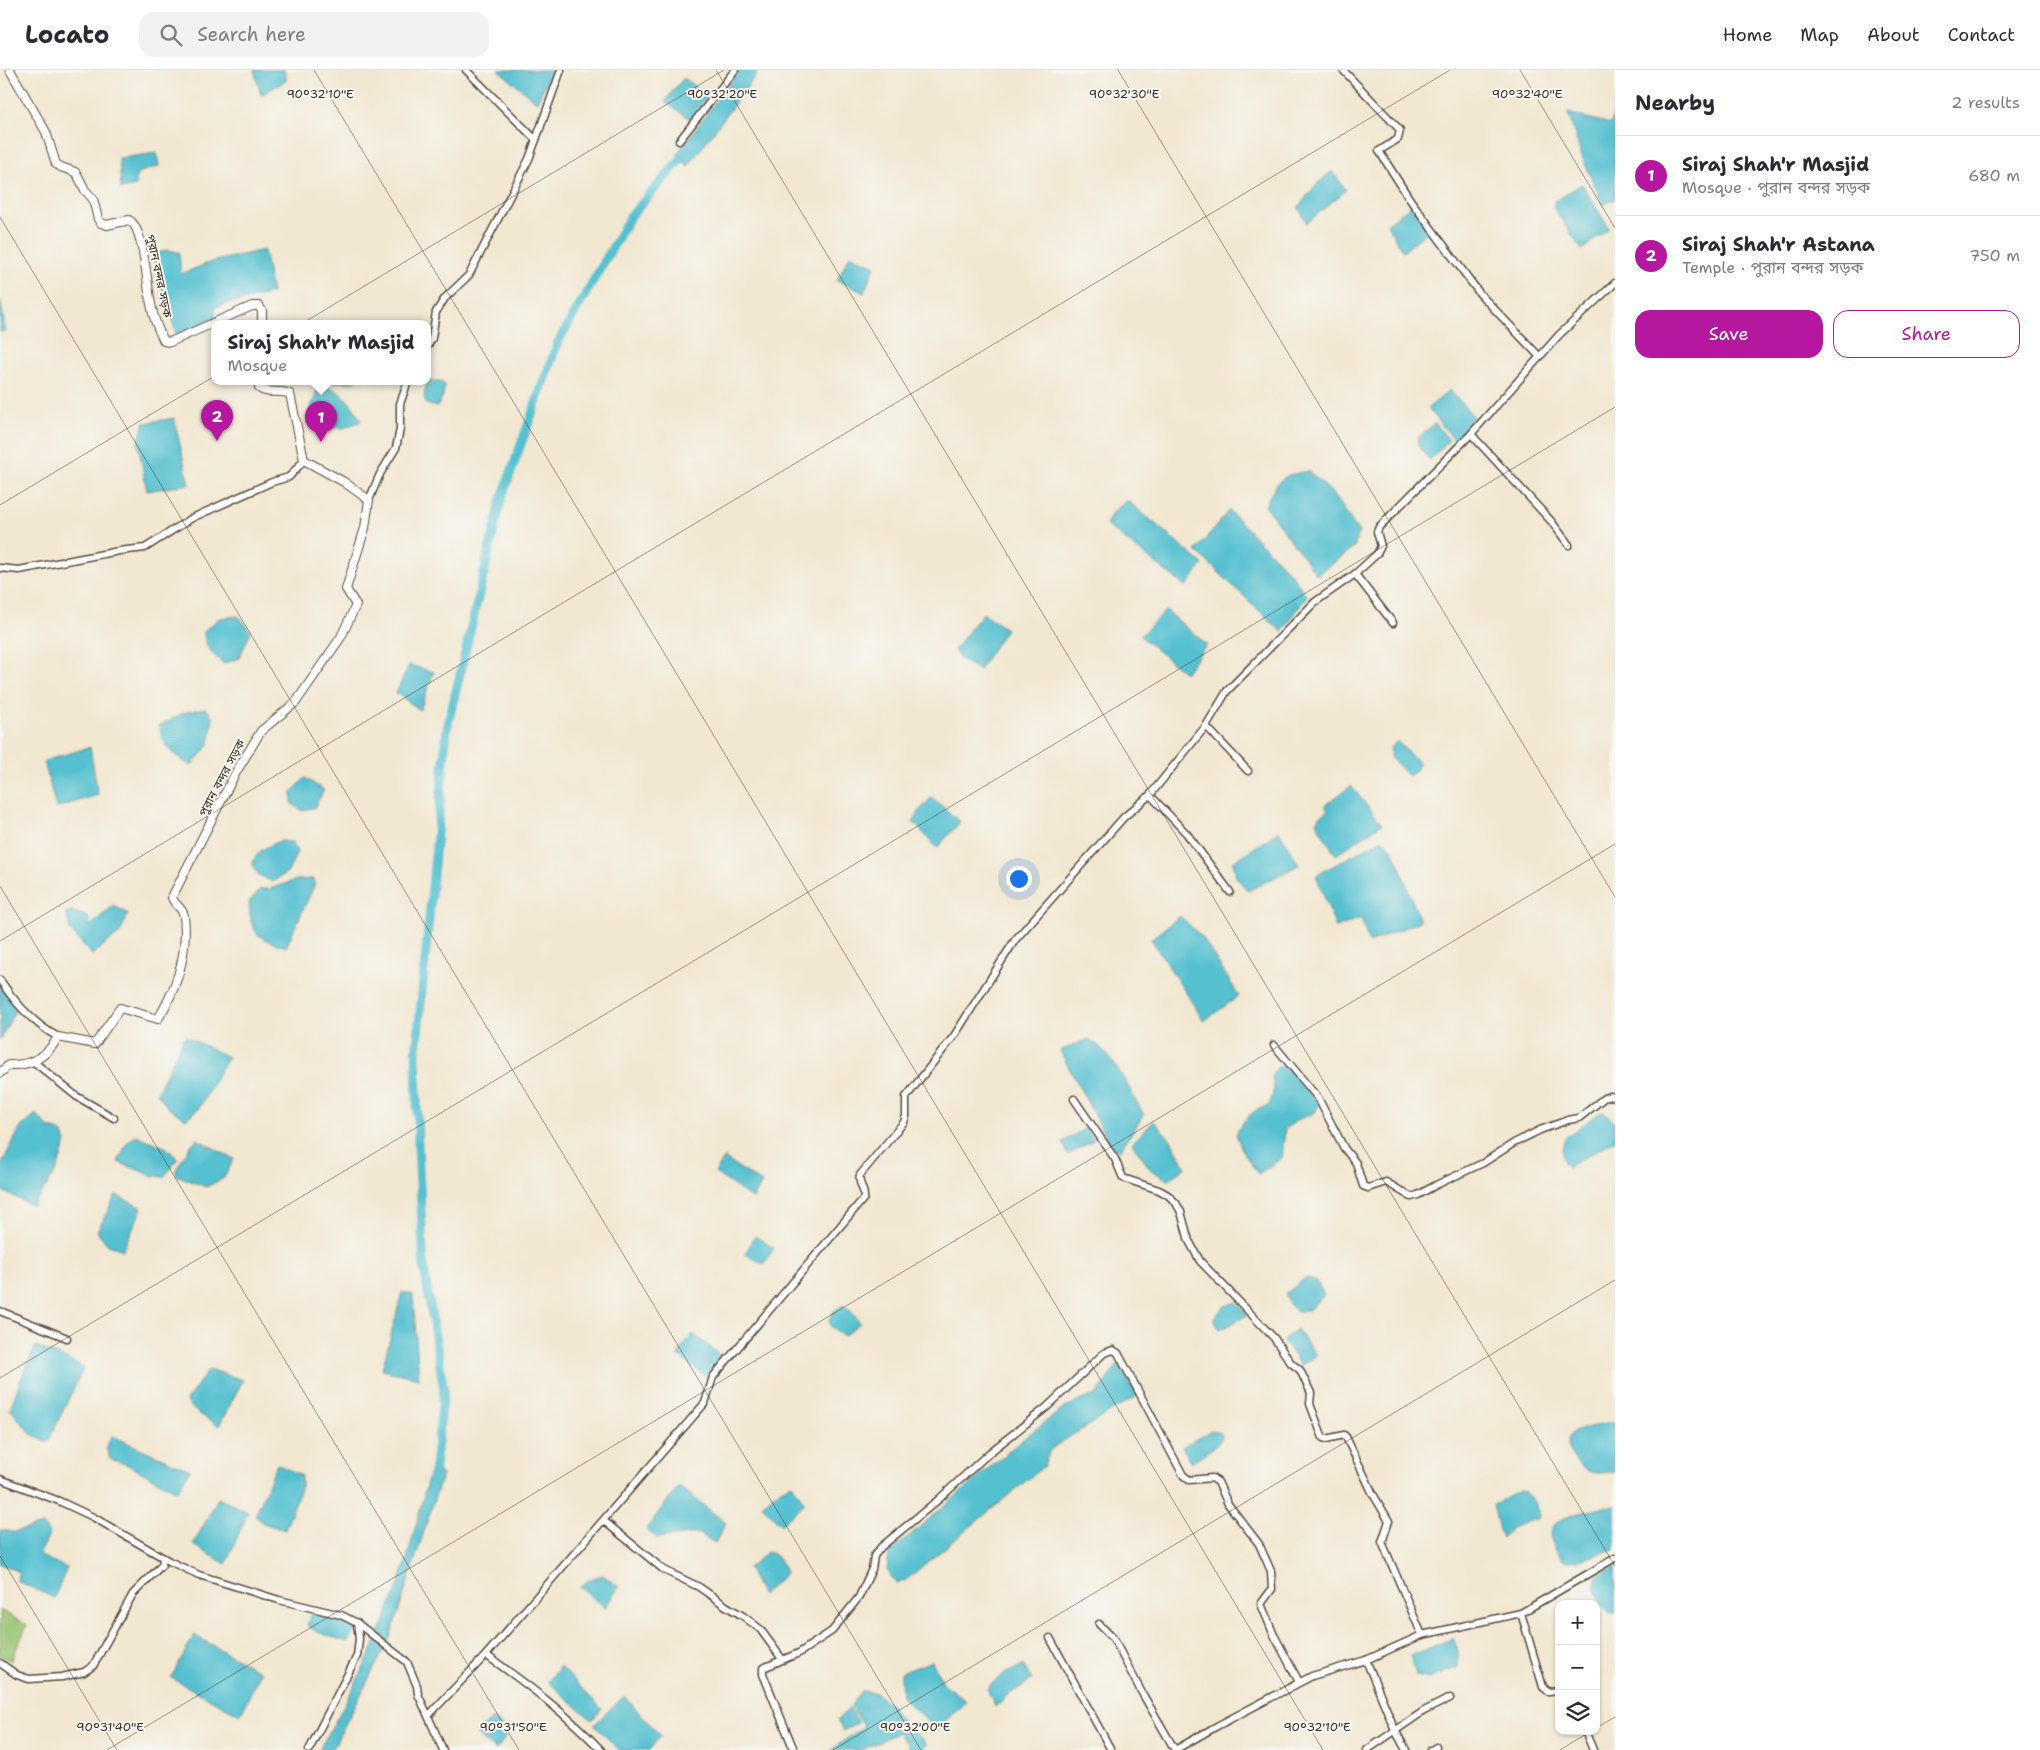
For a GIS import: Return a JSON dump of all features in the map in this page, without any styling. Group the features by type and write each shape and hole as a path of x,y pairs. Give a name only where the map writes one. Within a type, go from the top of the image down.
{"street":[{"name":"পুরান বন্দর সড়ক","path":"10,70 46,132 56,164 61,168 75,172 92,199 98,219 107,225 129,220 136,225 142,243 151,306 164,341 170,342 211,324"},
{"path":"466,70 536,140"},
{"path":"431,340 436,312 445,298 469,275 521,175 536,140 561,70"},
{"path":"679,141 735,70"},
{"path":"1343,70 1400,130 1398,139 1379,151 1406,193 1480,294 1540,357"},
{"path":"428,1716 486,1655 705,1403 713,1377 864,1198 865,1192 859,1180 860,1175 904,1122 906,1116 906,1097 954,1036 1015,940 1124,817 1150,795 1206,726 1227,691 1314,602 1355,574 1377,554 1381,546 1377,532 1379,527 1471,434 1559,335 1615,283"},
{"name":"পুরান বন্দর সড়ক","path":"220,320 252,306 259,306 262,311 262,320"},
{"path":"259,385 259,388 263,391 286,392 292,398 304,460"},
{"path":"304,460 344,482 369,500 380,474 396,448 400,429 400,404 407,385"},
{"path":"1471,434 1551,521 1569,545"},
{"path":"0,568 19,570 119,551 145,548 192,518 272,482 289,477 304,460"},
{"name":"পুরান বন্দর সড়ক","path":"58,1037 95,1044 120,1008 156,1019 159,1017 177,980 183,960 184,915 172,900 172,897 260,732 296,702 341,637 356,604 348,596 346,589 365,528 369,500"},
{"path":"1355,574 1393,623"},
{"path":"1206,726 1248,771"},
{"path":"1150,795 1187,834 1230,892"},
{"path":"0,980 16,1004 46,1031 58,1037 48,1053 34,1062 23,1066 9,1066 0,1073"},
{"path":"1274,1045 1318,1098 1344,1148 1356,1162 1363,1186 1368,1188 1386,1182 1411,1197 1483,1163 1514,1143 1540,1130 1568,1120 1580,1118 1604,1098 1615,1097"},
{"path":"34,1062 76,1096 114,1118"},
{"path":"1074,1099 1115,1159 1123,1178 1168,1195 1181,1212 1189,1241 1200,1261 1274,1338 1291,1363 1300,1370 1311,1393 1310,1404 1323,1438 1344,1435 1346,1437 1373,1494 1389,1522 1382,1542 1422,1636"},
{"path":"0,1311 67,1338"},
{"path":"794,1750 762,1671 763,1668 799,1653 832,1631 859,1597 872,1569 874,1556 881,1546 938,1500 989,1453 1047,1407 1104,1353 1113,1350 1118,1353 1183,1475 1189,1480 1212,1478 1218,1482 1228,1504 1259,1544 1271,1571 1272,1580 1270,1593 1261,1604 1273,1633 1299,1682"},
{"path":"0,1479 76,1509 184,1569 215,1581 341,1615 356,1623 405,1659 409,1664 418,1694 443,1750"},
{"path":"604,1521 664,1570 699,1587 760,1629 782,1659"},
{"path":"0,1663 17,1675 29,1679 62,1677 88,1670 133,1594 162,1565 163,1558"},
{"path":"1099,1624 1112,1638 1175,1750 1299,1682 1366,1660 1422,1636 1522,1612 1615,1558"},
{"path":"1522,1612 1543,1687 1549,1692 1555,1691"},
{"path":"310,1750 357,1656 359,1639 356,1623"},
{"path":"1050,1638 1112,1750"},
{"path":"486,1655 553,1705 580,1728 601,1750"},
{"path":"1366,1660 1395,1730 1406,1750"},
{"path":"1367,1750 1424,1711 1450,1698"},
{"path":"1586,1735 1593,1750"}],"green space":[{"path":"0,1610 27,1625 11,1661 0,1655"}],"water":[{"path":"254,70 284,70 287,80 261,95"},
{"path":"498,70 549,70 551,72 537,102"},
{"path":"739,70 760,70 688,166 677,154"},
{"path":"684,78 707,96 690,119 665,102"},
{"path":"1615,105 1615,199 1603,205 1582,157 1568,113 1611,124"},
{"path":"157,153 159,166 137,173 136,186 121,189 119,158"},
{"path":"1332,171 1346,190 1307,223 1298,207 1316,185"},
{"path":"1582,184 1609,228 1582,250 1553,207 1555,201"},
{"path":"1411,205 1429,230 1403,252 1387,224"},
{"path":"167,250 179,252 181,274 211,262 264,250 272,293 215,307 215,319 177,337 152,254"},
{"path":"850,255 875,266 864,293 837,280"},
{"path":"0,300 6,331 0,332"},
{"path":"431,381 440,381 445,385 443,396 437,407 426,404 424,396 426,385 431,385"},
{"path":"319,385 333,389 344,397 354,408 361,421 344,428 320,427 309,412"},
{"path":"1450,390 1474,417 1454,440 1428,408"},
{"path":"174,418 189,484 147,491 138,443 144,423"},
{"path":"1435,423 1449,440 1430,460 1419,447 1417,439"},
{"path":"1309,471 1335,496 1359,532 1354,548 1317,575 1265,506 1273,490 1281,480 1291,475"},
{"path":"1127,500 1203,564 1186,587 1106,525 1112,513"},
{"path":"1229,510 1291,574 1307,596 1282,632 1196,551"},
{"path":"1166,610 1207,645 1185,673 1140,636"},
{"path":"983,613 1006,629 979,670 960,659 954,650"},
{"path":"239,616 251,632 239,658 223,664 207,646 204,631 219,618"},
{"path":"409,665 434,672 420,710 396,693"},
{"path":"206,708 213,718 209,745 191,766 170,750 161,734 159,726 185,712"},
{"path":"1397,741 1419,763 1417,769 1409,776 1390,757 1391,747"},
{"path":"90,747 98,795 56,808 44,761"},
{"path":"305,778 324,790 315,807 303,811 292,804 292,792"},
{"path":"1351,786 1382,824 1336,855 1316,823 1318,818 1328,811 1325,805"},
{"path":"932,797 960,822 937,848 913,822 920,810"},
{"path":"1279,831 1299,865 1248,891 1236,877 1233,862"},
{"path":"1383,839 1394,851 1420,921 1369,943 1361,918 1336,928 1316,875"},
{"path":"280,841 293,842 297,852 288,872 272,882 258,874 253,863 258,853"},
{"path":"313,879 315,884 286,947 261,937 253,928 249,902 260,889 269,889 296,880"},
{"path":"114,905 128,914 120,933 92,955 70,930 66,912 72,911 88,917 90,926"},
{"path":"1180,916 1202,937 1239,996 1204,1021 1151,939"},
{"path":"0,986 16,1009 0,1040"},
{"path":"185,1036 228,1057 199,1108 186,1119 168,1108 157,1093"},
{"path":"1088,1039 1097,1044 1113,1062 1144,1115 1120,1150 1112,1148 1060,1051"},
{"path":"1290,1066 1319,1105 1314,1113 1299,1119 1285,1129 1282,1158 1258,1174 1243,1152 1236,1134 1253,1112 1269,1106 1274,1089 1272,1075 1278,1067"},
{"path":"1604,1112 1615,1123 1615,1140 1568,1167 1565,1165 1562,1154 1566,1137 1599,1113"},
{"path":"36,1114 48,1127 62,1132 66,1142 57,1170 33,1206 0,1190 0,1168 21,1127"},
{"path":"1154,1121 1171,1140 1186,1167 1168,1180 1151,1170 1132,1143"},
{"path":"1085,1128 1094,1140 1068,1155 1063,1142"},
{"path":"136,1135 167,1148 178,1159 164,1177 153,1176 118,1162 127,1143"},
{"path":"197,1139 234,1159 224,1178 206,1187 176,1175 176,1170 190,1146"},
{"path":"724,1158 762,1183 753,1199 715,1173"},
{"path":"116,1195 142,1208 123,1250 108,1245 97,1231"},
{"path":"755,1236 774,1248 764,1264 745,1254"},
{"path":"1306,1278 1316,1280 1324,1295 1308,1311 1297,1311 1289,1304 1285,1294"},
{"path":"402,1292 413,1295 419,1378 382,1370"},
{"path":"1236,1302 1248,1315 1220,1330 1213,1318 1225,1306"},
{"path":"843,1305 854,1314 860,1323 844,1336 831,1327 829,1319 834,1311"},
{"path":"1297,1329 1316,1355 1301,1366 1283,1340"},
{"path":"693,1334 723,1357 708,1378 678,1356 683,1346"},
{"path":"36,1346 84,1367 48,1442 31,1434 10,1409"},
{"path":"1118,1364 1138,1395 1050,1450 1044,1466 906,1580 896,1584 887,1570 889,1553 1029,1434 1067,1406 1097,1394"},
{"path":"209,1369 243,1380 219,1426 196,1412 186,1401"},
{"path":"1615,1422 1615,1471 1595,1473 1583,1468 1570,1452 1568,1440 1570,1434 1575,1430"},
{"path":"1210,1431 1221,1433 1222,1437 1216,1446 1191,1462 1182,1447"},
{"path":"112,1436 190,1470 177,1491 128,1465 110,1459 106,1447"},
{"path":"277,1464 301,1475 301,1487 285,1530 263,1523 255,1516"},
{"path":"435,1467 442,1475 390,1638 332,1750 319,1750 359,1676 386,1619 409,1553 429,1474"},
{"path":"792,1484 805,1503 781,1525 762,1505 782,1488"},
{"path":"679,1486 726,1523 715,1543 698,1533 657,1538 646,1529"},
{"path":"1520,1491 1528,1495 1534,1502 1539,1518 1511,1528 1502,1538 1493,1505"},
{"path":"218,1498 248,1512 226,1564 193,1545"},
{"path":"1615,1505 1615,1549 1575,1561 1566,1560 1558,1554 1552,1543 1550,1533 1555,1525 1574,1514"},
{"path":"43,1525 50,1534 39,1555 67,1568 54,1598 17,1581 18,1571 0,1564 0,1530 14,1532"},
{"path":"767,1552 779,1560 786,1573 762,1596 748,1568"},
{"path":"1615,1567 1615,1612 1610,1613 1604,1607 1599,1596 1596,1581 1597,1577 1601,1574"},
{"path":"603,1575 619,1587 605,1608 580,1587 590,1579"},
{"path":"315,1613 347,1618 356,1630 349,1642 327,1636 307,1626 310,1615"},
{"path":"194,1635 261,1672 240,1715 171,1678"},
{"path":"1453,1638 1458,1650 1458,1667 1428,1679 1416,1676 1411,1655"},
{"path":"932,1661 944,1684 966,1701 937,1731 902,1697 901,1673"},
{"path":"1023,1665 1032,1680 1008,1695 995,1707 987,1688 1001,1676"},
{"path":"560,1666 602,1709 592,1720 548,1682"},
{"path":"862,1691 876,1693 891,1705 897,1716 927,1744 923,1750 911,1750 899,1732 862,1750 831,1750 864,1726 851,1705"},
{"path":"624,1696 661,1736 649,1750 619,1750 594,1725"},
{"path":"850,1708 859,1722 843,1731 837,1720"},
{"path":"493,1719 510,1732 496,1750 477,1735 484,1725"}],"waterway":[{"path":"432,1479 444,1390 424,1268 416,1055 447,729 502,497 558,342 630,217 688,151"}],"place":[{"name":"Siraj Shah'r Astana","path":"217,441"},
{"name":"Siraj Shah'r Masjid","path":"321,442"}]}
